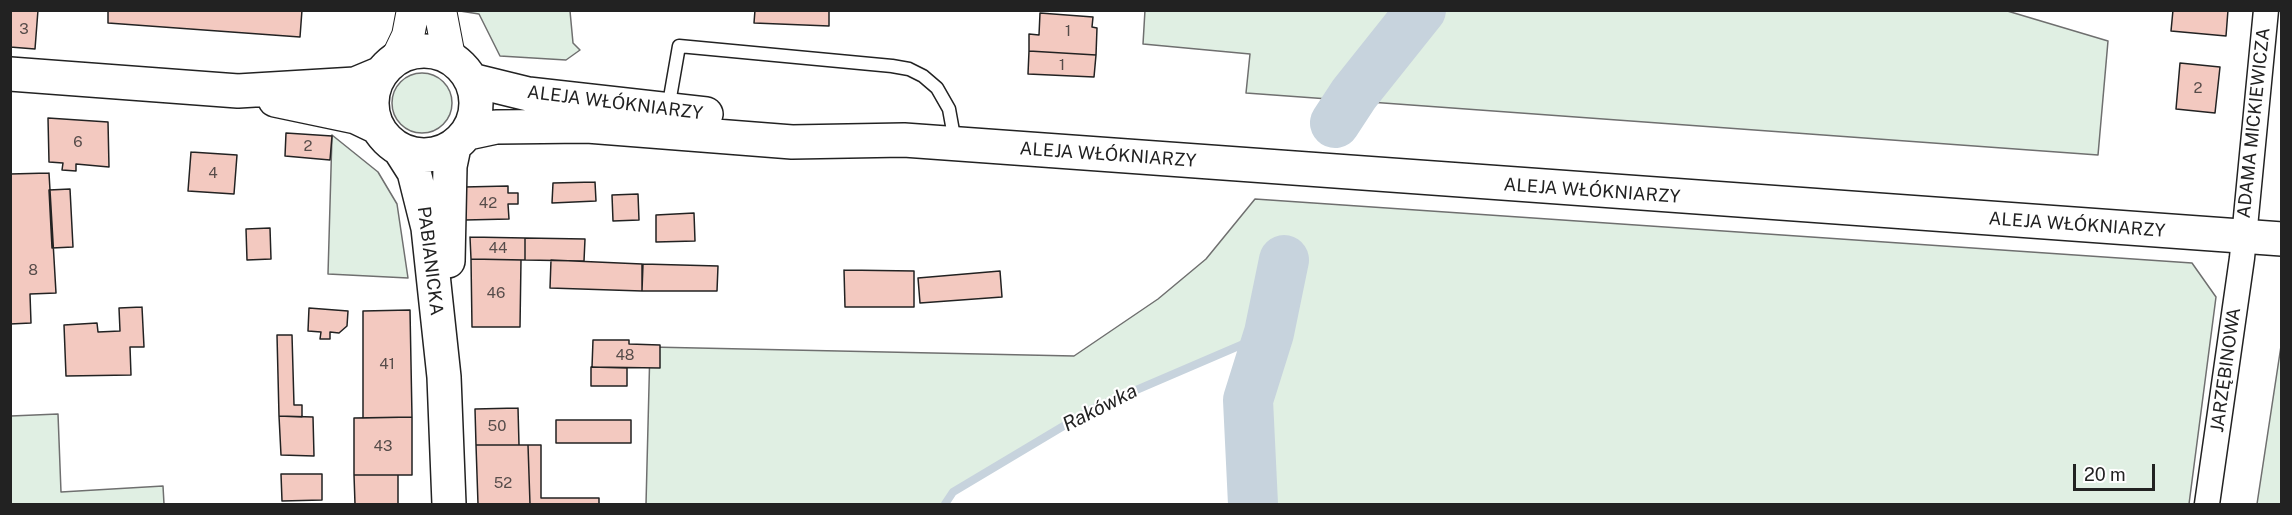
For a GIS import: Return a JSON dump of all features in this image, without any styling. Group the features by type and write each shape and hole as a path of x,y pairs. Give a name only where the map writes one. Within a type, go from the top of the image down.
{"main road":[{"path":"10,74 238,91 355,84 389,65 419,51 434,52 460,68 476,94 476,114 461,140 436,155 416,156 386,141 377,127 372,111 372,94 389,65"},
{"name":"ALEJA WŁÓKNIARZY","path":"460,68 528,94 792,142 904,140 955,143 2282,239"},
{"path":"238,91 356,117 377,127"},
{"name":"ALEJA WŁÓKNIARZY","path":"461,140 525,126 587,126 667,121"},
{"name":"PABIANICKA","path":"444,377 450,166 461,140"},
{"name":"PABIANICKA","path":"400,150 414,172 428,228 444,377 449,504"}],"street":[{"path":"389,65 408,36 413,10"},
{"path":"440,10 460,68"},
{"name":"ADAMA MICKIEWICZA","path":"2243,236 2271,12"},
{"name":"JARZĘBINOWA","path":"2207,504 2243,236"}],"lane":[{"path":"667,121 679,46 909,69 922,76 944,97 949,109 955,143"}],"green space":[{"path":"1145,10 2004,10 2108,41 2098,155 1246,93 1250,54 1143,44"},
{"path":"460,11 570,11 573,43 580,50 566,60 500,56 479,14"},
{"path":"422,73 439,78 447,86 452,103 447,120 439,128 422,133 405,128 397,120 392,103 397,86 405,78"},
{"path":"332,135 378,172 397,204 408,278 328,274"},
{"path":"1255,199 2192,263 2216,297 2189,504 1253,504 1248,400 1268,333 1092,409 953,492 945,504 646,504 650,347 1074,356 1158,299 1206,259"},
{"path":"2281,346 2281,504 2257,504"},
{"path":"58,414 61,492 163,486 164,504 11,504 11,416"}],"building":[{"path":"10,10 38,10 35,49 10,47"},
{"path":"108,10 302,10 300,37 108,23"},
{"path":"755,10 829,10 829,26 754,23"},
{"path":"2173,10 2228,10 2226,36 2171,31"},
{"path":"1040,13 1093,17 1092,27 1097,28 1096,55 1029,51 1029,34 1039,35"},
{"path":"1029,51 1096,55 1094,77 1028,74"},
{"path":"2180,63 2220,67 2215,113 2176,109"},
{"path":"48,118 108,122 109,167 76,164 76,171 62,170 63,163 49,162"},
{"path":"286,133 332,136 330,160 285,156"},
{"path":"191,152 237,155 234,194 188,191"},
{"path":"49,173 56,293 30,294 31,323 10,324 10,174"},
{"path":"595,182 596,201 552,203 553,183"},
{"path":"508,186 508,193 518,193 518,204 508,204 509,219 465,220 464,187"},
{"path":"70,189 73,247 52,248 49,190"},
{"path":"638,194 639,220 613,221 612,195"},
{"path":"694,213 695,241 656,242 656,215"},
{"path":"270,228 271,259 247,260 246,229"},
{"path":"470,237 525,238 525,260 471,259"},
{"path":"525,238 585,239 584,261 525,260"},
{"path":"471,259 521,260 520,327 472,327"},
{"path":"551,260 642,264 642,291 550,288"},
{"path":"643,264 718,266 717,291 642,291"},
{"path":"844,270 914,271 914,307 845,307"},
{"path":"1000,271 1002,297 920,303 918,278"},
{"path":"142,307 144,347 130,347 131,375 66,376 64,325 97,323 98,332 120,331 119,308"},
{"path":"309,308 348,311 347,326 339,333 330,332 330,339 320,339 321,332 308,331"},
{"path":"410,310 412,417 363,418 363,311"},
{"path":"277,335 292,335 294,405 302,405 302,417 279,416"},
{"path":"593,340 629,340 629,344 660,345 660,368 592,367"},
{"path":"591,367 627,368 627,386 591,386"},
{"path":"518,408 519,445 476,445 475,409"},
{"path":"279,416 313,417 314,456 281,455"},
{"path":"412,417 412,475 354,475 354,418"},
{"path":"556,420 631,420 631,443 556,443"},
{"path":"476,445 528,445 530,504 478,504"},
{"path":"528,445 541,445 541,498 599,498 599,504 530,504"},
{"path":"281,474 322,474 322,500 282,501"},
{"path":"354,475 398,475 398,504 355,504"}],"waterway":[{"name":"Rakówka","path":"1335,123 1354,94 1421,10"},
{"name":"Rakówka","path":"1253,504 1248,400 1269,333 1284,260"},
{"name":"Rakówka","path":"945,504 953,492 1092,409 1269,333"}]}
